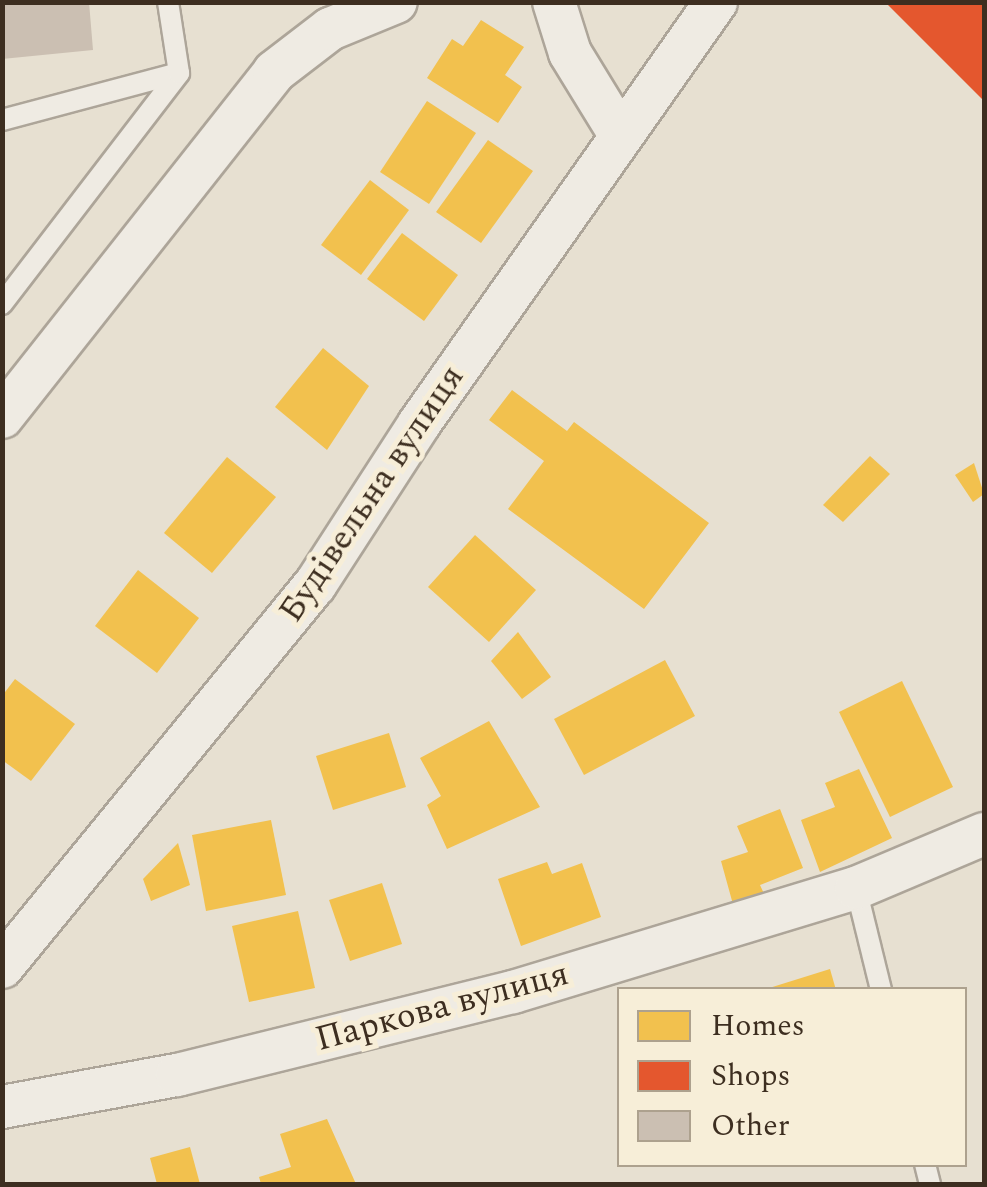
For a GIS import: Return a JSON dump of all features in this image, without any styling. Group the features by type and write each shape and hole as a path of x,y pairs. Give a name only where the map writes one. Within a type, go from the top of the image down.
{"street":[{"path":"2,417 274,72 330,29 396,2"},
{"path":"554,2 570,53 619,134"},
{"name":"Будівельна вулиця","path":"2,967 315,585 619,134 716,2"},
{"name":"Паркова вулиця","path":"2,1107 177,1075 513,992 856,888 984,834"}],"lane":[{"path":"2,304 179,73 168,2"},
{"path":"2,120 179,73"},
{"path":"856,888 880,987"}],"building: Homes":[{"path":"481,20 524,47 505,75 522,87 498,123 427,78 452,39 463,46"},
{"path":"427,101 476,133 429,204 380,172"},
{"path":"488,140 533,171 481,243 436,212"},
{"path":"370,180 409,210 361,275 321,245"},
{"path":"402,233 458,275 424,321 367,279"},
{"path":"323,348 369,386 327,450 275,407"},
{"path":"512,390 567,431 574,422 709,523 644,609 508,509 544,461 489,420"},
{"path":"870,456 890,474 843,522 823,505"},
{"path":"227,457 276,497 212,573 164,533"},
{"path":"974,463 984,494 973,502 955,475"},
{"path":"475,535 536,590 489,642 428,587"},
{"path":"138,570 199,618 157,673 95,626"},
{"path":"518,632 551,677 522,699 491,661"},
{"path":"665,660 695,716 584,775 554,719"},
{"path":"15,679 75,724 31,781 2,760 2,696"},
{"path":"902,681 953,787 890,817 839,712"},
{"path":"489,721 540,807 447,849 427,805 441,796 420,758"},
{"path":"389,733 406,787 333,810 316,756"},
{"path":"859,769 892,838 820,872 801,820 835,807 825,783"},
{"path":"780,809 803,868 760,885 766,898 734,908 721,861 748,852 737,826"},
{"path":"271,820 286,895 206,911 192,835"},
{"path":"178,843 190,885 151,901 143,879"},
{"path":"547,862 552,874 582,863 601,917 521,946 498,879"},
{"path":"382,883 402,944 350,961 329,900"},
{"path":"298,911 315,988 249,1002 232,926"},
{"path":"830,969 835,987 772,987"},
{"path":"327,1119 356,1184 261,1184 259,1177 291,1167 280,1134"},
{"path":"190,1147 200,1184 157,1184 150,1158"}],"building: Shops":[{"path":"885,2 984,2 984,101"}],"building: Other":[{"path":"2,2 89,2 93,50 2,59"}]}
